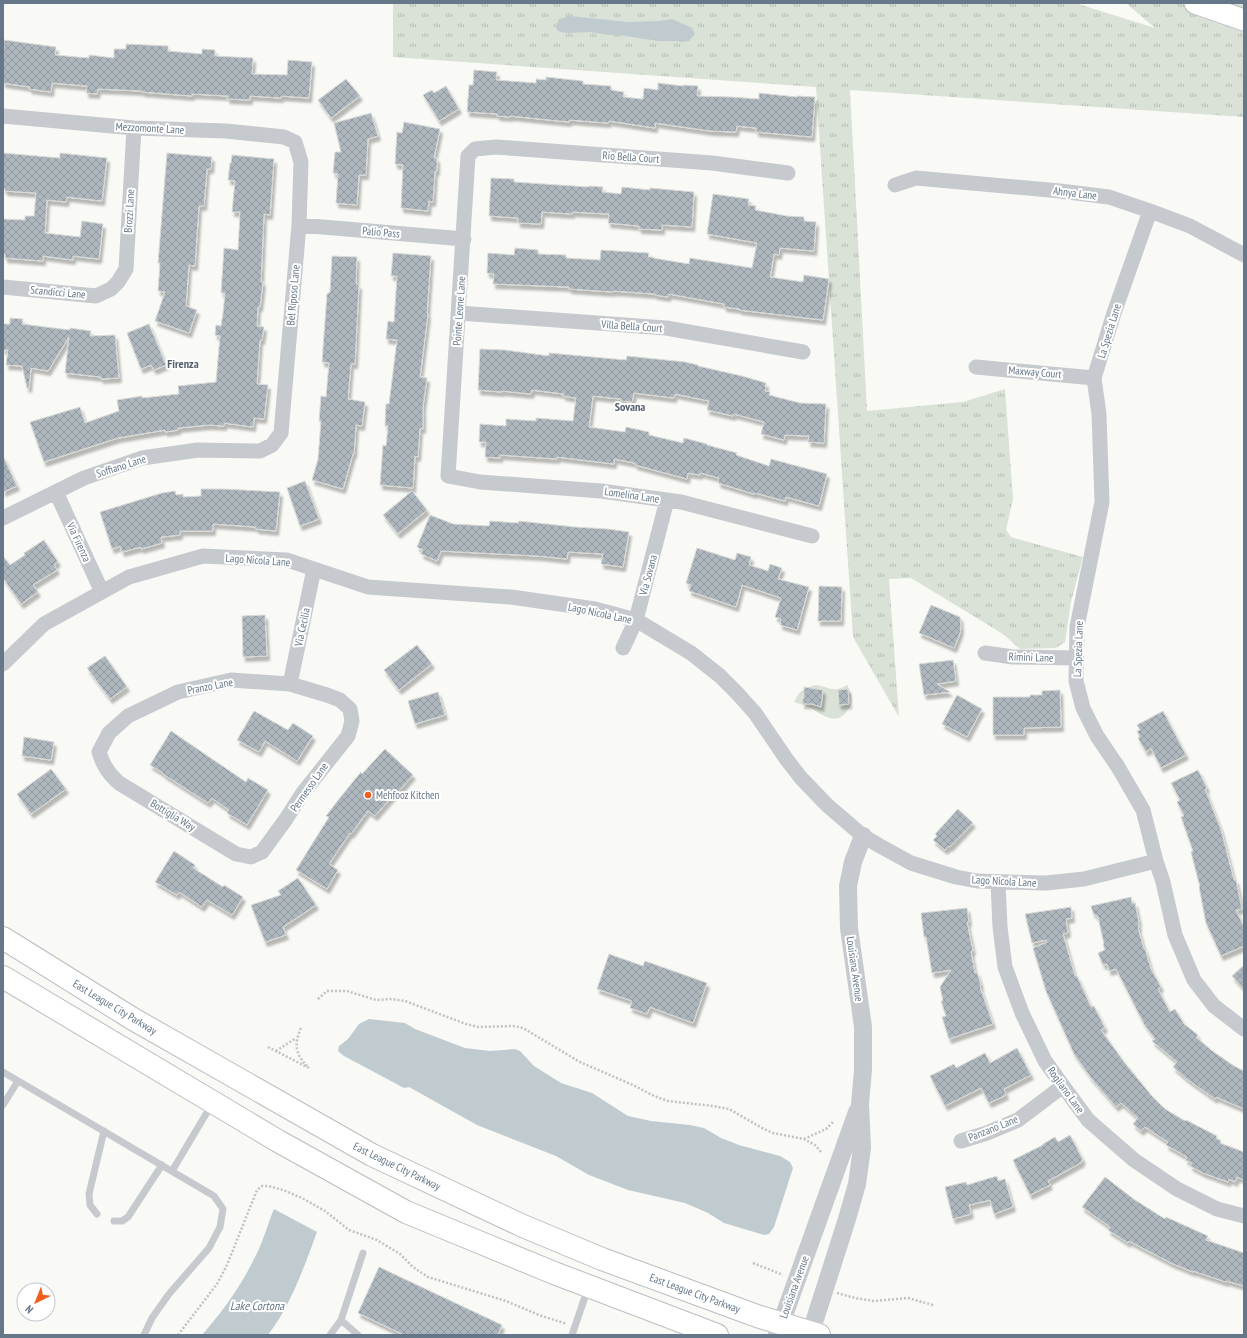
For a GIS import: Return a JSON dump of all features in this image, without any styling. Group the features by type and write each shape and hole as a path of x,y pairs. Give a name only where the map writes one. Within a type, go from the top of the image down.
{"main road":[{"path":"1195,3 1244,20"},
{"name":"East League City Parkway","path":"3,938 133,1019 372,1155 523,1226 602,1259 750,1314 779,1329 813,1334"},
{"path":"3,977 146,1064 278,1141 406,1212 589,1286 717,1335"}],"street":[{"name":"Mezzomonte Lane","path":"3,116 134,128 233,132 284,136 295,142"},
{"name":"Brozzi Lane","path":"111,289 118,282 126,269 134,128"},
{"name":"Bel Riposo Lane","path":"272,445 281,433 299,225 301,162 295,142"},
{"name":"Rio Bella Court","path":"475,149 496,147 712,163 788,173"},
{"name":"Pointe Leone Lane","path":"448,476 468,156 475,149"},
{"name":"Ahnya Lane","path":"895,186 916,178 1109,197 1190,226 1244,255"},
{"name":"La Spezia Lane","path":"1150,211 1114,313 1094,378 1099,414 1102,502 1077,626 1076,681 1083,708 1097,736 1118,767 1143,810 1163,882 1175,935 1194,980 1214,1006 1244,1029"},
{"name":"Palio Pass","path":"299,225 464,239"},
{"name":"Scandicci Lane","path":"3,287 96,296 111,289"},
{"name":"Villa Bella Court","path":"459,314 666,328 803,352"},
{"name":"Maxway Court","path":"976,367 1094,378"},
{"name":"Soffiano Lane","path":"3,518 84,478 142,458 198,450 260,451 272,445"},
{"name":"Lomelina Lane","path":"448,476 480,482 601,491 681,502 812,536"},
{"name":"Via Firenza","path":"56,492 102,592"},
{"name":"Via Sovana","path":"623,648 636,620 667,500"},
{"name":"Lago Nicola Lane","path":"3,664 44,624 129,577 203,556 287,560 368,587 511,597 595,609 636,620 691,654 720,676 755,713 801,778 827,805 863,836 911,863 970,880 998,883 1046,883 1084,880 1156,861"},
{"name":"Via Cecilia","path":"290,684 314,569"},
{"name":"Rimini Lane","path":"985,653 1013,657 1076,658"},
{"name":"Pranzo Lane","path":"99,752 109,733 128,716 178,692 231,680 290,684 327,695 340,700 350,709 352,721"},
{"name":"Permesso Lane","path":"262,852 306,789 348,736 352,721"},
{"name":"Bottiglia Way","path":"99,752 102,763 109,774 119,783 236,854 251,857 262,852"},
{"name":"Louisiana Avenue","path":"813,1334 824,1289 857,1184 862,1148 860,1104 863,1070 863,1026 849,928 848,886 853,862 863,836"},
{"name":"Rogliano Lane","path":"998,883 1000,927 1005,967 1022,1013 1045,1061 1088,1120 1134,1160 1177,1189 1217,1209 1244,1216"},
{"name":"Panzano Lane","path":"961,1141 987,1133 1018,1120 1064,1086"},
{"name":"Louisiana Avenue","path":"779,1329 860,1104"}],"lane":[{"path":"3,1072 214,1196 223,1209 220,1228 209,1248 169,1294 152,1318 144,1335"},
{"path":"3,1106 18,1081"},
{"path":"172,1171 213,1102"},
{"path":"97,1214 90,1205 89,1194 104,1131"},
{"path":"114,1221 122,1221 128,1217 162,1165"},
{"path":"330,1335 341,1320 363,1253"},
{"path":"572,1335 589,1286"},
{"path":"341,1320 358,1335"}],"path":[{"path":"318,999 327,991 348,991 376,1000 405,1001 466,1024 478,1027 513,1026 523,1028 580,1062 654,1096 668,1101 729,1109 773,1133 804,1139 815,1145 822,1153"},
{"path":"268,1047 309,1068 300,1059 296,1047 296,1038 301,1028"},
{"path":"276,1051 296,1038"},
{"path":"804,1139 826,1129 834,1121"},
{"path":"753,1263 797,1280"},
{"path":"824,1289 865,1300 884,1301 908,1298 933,1305"}],"green space":[{"path":"393,3 1075,3 1155,28 1126,3 1244,3 1244,117 850,90 867,411 963,402 1005,389 1013,499 1006,530 1011,537 1083,557 1071,602 1065,642 1056,648 1020,649 1003,634 911,578 889,579 899,717 853,637 816,87 393,57"},
{"path":"815,685 838,689 847,685 852,699 851,705 840,718 829,718 809,707 794,702 802,690"}],"water":[{"path":"570,16 628,22 672,19 692,28 695,34 689,41 682,42 658,41 590,32 566,33 558,31 556,28 559,19"},
{"path":"369,1019 405,1023 415,1029 465,1048 490,1051 515,1049 520,1051 534,1066 561,1083 592,1093 628,1116 651,1121 704,1128 721,1138 739,1145 780,1156 790,1162 793,1168 774,1227 769,1234 764,1235 724,1223 708,1213 685,1203 628,1190 589,1175 556,1156 477,1125 409,1087 404,1088 344,1056 338,1051 339,1046 348,1039 359,1024"},
{"name":"Lake Cortona","path":"274,1209 317,1232 284,1311 268,1335 202,1335 218,1316 246,1275 259,1248"}],"building":[{"path":"4,40 56,47 55,55 89,58 89,55 114,58 114,49 126,49 126,44 168,46 168,51 202,54 202,49 215,50 215,56 253,58 252,74 287,75 288,60 312,62 309,98 250,96 250,100 227,99 228,96 192,94 192,96 142,91 98,89 97,94 86,93 87,86 52,83 51,92 29,89 30,87 3,83"},
{"path":"474,70 497,72 496,80 536,83 536,79 546,80 546,77 583,81 583,84 611,86 611,90 624,92 623,97 643,99 644,88 658,90 658,83 698,86 697,96 759,99 759,93 797,97 815,97 812,137 756,132 756,128 737,126 736,132 710,131 655,123 655,128 609,121 608,123 569,120 569,122 467,112 469,85 473,85"},
{"path":"346,79 360,96 331,118 318,100"},
{"path":"446,86 459,109 439,121 423,95 432,90 434,93"},
{"path":"371,113 378,136 368,139 366,175 359,175 357,205 336,203 338,174 333,173 335,152 341,152 334,123"},
{"path":"404,122 440,129 434,158 437,158 437,171 435,171 433,202 429,201 428,211 401,208 403,165 395,164 397,132 402,133"},
{"path":"3,153 60,158 60,153 107,158 102,201 67,197 66,202 47,200 45,233 80,237 82,221 103,224 99,259 73,256 73,260 43,256 43,261 5,258 5,254 3,254 3,219 25,220 25,216 34,216 36,193 5,191 3,188"},
{"path":"167,153 212,157 211,169 207,169 204,206 199,206 195,266 189,265 186,306 197,310 189,333 155,321 165,292 158,291 160,263 158,263"},
{"path":"232,155 274,159 270,215 264,214 261,282 263,282 260,307 258,307 257,326 264,327 262,340 260,340 257,384 268,385 264,419 254,418 253,427 224,423 224,426 209,425 178,428 178,430 165,432 165,430 118,438 44,462 30,422 80,407 85,423 119,411 117,400 142,396 142,398 179,394 178,386 216,382 220,336 215,335 216,325 221,326 223,313 225,293 221,293 224,248 238,250 240,212 232,212 235,181 228,180"},
{"path":"491,178 514,179 514,182 603,187 602,192 621,194 622,187 694,192 692,227 662,225 662,230 639,229 639,226 608,223 609,214 542,212 541,224 518,223 518,218 489,216"},
{"path":"713,194 749,199 748,205 756,206 755,210 787,216 804,217 804,221 816,222 814,251 780,248 779,255 774,254 770,277 803,282 804,275 829,279 823,320 739,310 740,309 724,307 724,304 669,294 668,297 655,294 569,289 569,287 493,284 494,274 487,273 488,253 514,255 515,248 538,250 538,254 566,255 566,258 600,260 601,250 649,253 648,257 689,264 690,258 752,268 757,243 707,234"},
{"path":"393,253 431,256 428,314 420,377 427,378 423,406 423,429 420,428 418,457 415,456 413,488 380,485 383,445 386,446 388,426 385,426 386,404 389,404 397,340 386,339 388,321 394,322 397,276 391,276"},
{"path":"332,256 357,257 356,284 359,285 355,364 351,364 348,399 365,402 362,426 356,425 354,454 343,489 312,480 318,459 321,396 326,397 329,363 322,362 327,294 330,292"},
{"path":"10,318 23,319 22,324 91,331 90,336 115,335 119,378 101,379 101,377 65,373 69,337 48,371 31,368 29,388 27,388 22,366 6,365 8,350 3,350 3,324 10,324"},
{"path":"149,324 166,365 154,370 151,365 141,369 127,333"},
{"path":"480,349 505,350 549,356 549,353 626,360 627,356 685,362 766,383 765,391 770,392 769,395 800,403 826,404 824,443 808,442 809,436 785,435 784,440 761,434 764,422 734,414 733,416 707,410 709,401 675,394 674,398 634,393 632,402 621,401 621,399 593,396 589,427 625,432 626,427 649,432 649,435 683,443 684,438 737,453 736,455 769,466 771,459 827,474 819,506 786,497 785,501 754,494 718,483 719,478 701,473 700,475 688,473 687,479 635,465 635,463 614,459 614,464 557,457 557,459 500,455 500,458 485,457 486,442 479,442 480,424 506,426 506,419 536,421 536,418 573,421 576,398 563,396 564,394 532,390 531,394 478,390"},
{"path":"3,456 17,486 3,492"},
{"path":"305,481 319,519 300,526 287,488"},
{"path":"201,489 280,492 276,531 256,529 256,527 213,524 213,531 180,531 180,535 161,537 162,543 141,549 141,547 122,552 120,546 112,549 100,512 162,493 175,491 176,495 183,494 183,497 201,496"},
{"path":"412,491 427,510 398,534 383,515"},
{"path":"430,515 453,524 489,526 490,521 518,523 519,521 629,532 623,567 601,564 603,554 568,552 567,559 441,551 437,561 421,554 423,550 417,547"},
{"path":"44,540 58,562 54,565 57,570 33,585 38,592 21,604 3,578 3,556 10,565 25,555 24,553"},
{"path":"697,548 735,560 737,553 751,557 749,565 768,571 770,564 782,568 778,579 809,587 797,630 780,625 781,619 775,617 781,598 742,585 736,607 689,591 691,585 686,583"},
{"path":"819,586 842,587 841,621 818,621"},
{"path":"931,605 960,617 960,633 954,648 919,633"},
{"path":"265,615 267,656 243,657 242,616"},
{"path":"417,645 432,664 399,690 384,670"},
{"path":"105,656 127,687 110,699 87,668"},
{"path":"953,660 956,681 937,684 950,692 924,695 919,664"},
{"path":"804,687 823,690 821,707 812,704 802,704"},
{"path":"848,689 849,704 839,705 838,690"},
{"path":"1060,690 1061,727 1024,728 1024,735 993,735 993,697 1030,697 1030,695 1042,695 1042,691"},
{"path":"438,692 445,715 415,724 408,701"},
{"path":"957,695 982,709 967,737 942,724"},
{"path":"254,711 288,730 293,723 313,736 297,761 265,741 259,752 237,740"},
{"path":"1163,711 1186,755 1161,768 1151,748 1146,752 1138,738 1140,737 1137,731 1140,730 1137,725"},
{"path":"171,731 246,782 248,778 268,790 247,825 227,813 229,810 212,798 208,803 150,765"},
{"path":"24,737 54,742 51,760 22,756"},
{"path":"385,749 413,775 375,816 368,811 351,834 350,833 329,864 338,870 327,889 296,870 329,817 326,816 361,772 362,774"},
{"path":"51,769 66,789 31,814 17,794"},
{"path":"1198,770 1207,788 1205,789 1221,830 1234,880 1236,880 1242,909 1236,910 1244,927 1244,946 1221,956 1206,923 1200,887 1191,852 1193,851 1181,817 1184,816 1177,802 1180,800 1171,783"},
{"path":"958,809 973,823 950,847 949,846 945,850 933,840 937,836 935,834"},
{"path":"174,851 195,865 193,868 223,887 224,885 243,897 232,915 207,900 202,907 179,892 177,895 155,882"},
{"path":"298,878 316,905 283,927 286,935 265,942 251,905 281,895 278,891"},
{"path":"1131,897 1132,903 1135,903 1139,922 1138,928 1144,949 1151,969 1161,987 1158,989 1170,1012 1175,1009 1184,1024 1198,1035 1196,1037 1211,1050 1244,1071 1244,1109 1216,1097 1215,1099 1173,1067 1177,1062 1152,1041 1155,1039 1144,1024 1116,969 1109,971 1107,964 1103,965 1098,953 1105,950 1104,944 1098,917 1093,913 1091,906"},
{"path":"1071,907 1072,918 1066,919 1068,933 1063,934 1075,976 1077,976 1091,1007 1094,1006 1105,1028 1101,1030 1124,1062 1151,1095 1165,1109 1185,1121 1186,1120 1217,1136 1216,1138 1221,1141 1220,1143 1244,1152 1244,1180 1237,1177 1235,1182 1229,1179 1228,1182 1203,1173 1190,1166 1192,1163 1185,1160 1187,1157 1166,1145 1168,1142 1145,1127 1141,1131 1133,1124 1138,1118 1121,1103 1116,1107 1091,1078 1074,1054 1046,991 1033,948 1047,942 1046,940 1032,943 1025,914"},
{"path":"967,908 969,922 967,922 973,951 971,952 975,973 977,972 981,990 993,1024 949,1039 942,1017 946,1016 941,1001 943,1001 940,987 951,970 932,973 926,937 924,937 921,913"},
{"path":"609,954 643,966 645,961 707,983 693,1023 650,1007 647,1014 630,1008 632,1001 597,989"},
{"path":"1244,965 1244,989 1232,976"},
{"path":"1017,1048 1031,1075 1004,1089 1006,1095 989,1103 981,1088 945,1106 930,1076 954,1064 956,1068 985,1053 990,1063"},
{"path":"1070,1135 1083,1160 1081,1160 1082,1162 1048,1181 1050,1185 1030,1195 1013,1160 1043,1145 1055,1137 1058,1142"},
{"path":"997,1176 998,1181 1005,1179 1013,1207 994,1214 990,1200 969,1205 971,1214 953,1219 945,1187 966,1182 967,1185"},
{"path":"1105,1177 1135,1200 1165,1219 1166,1217 1208,1236 1206,1240 1244,1253 1244,1286 1193,1272 1171,1263 1129,1241 1128,1243 1108,1230 1110,1227 1082,1207"},
{"path":"379,1267 502,1325 498,1335 404,1335 358,1313"}],"place":[{"name":"Mehfooz Kitchen","path":"368,795"}],"district":[{"name":"Firenza","path":"183,364"},
{"name":"Sovana","path":"630,407"}]}
